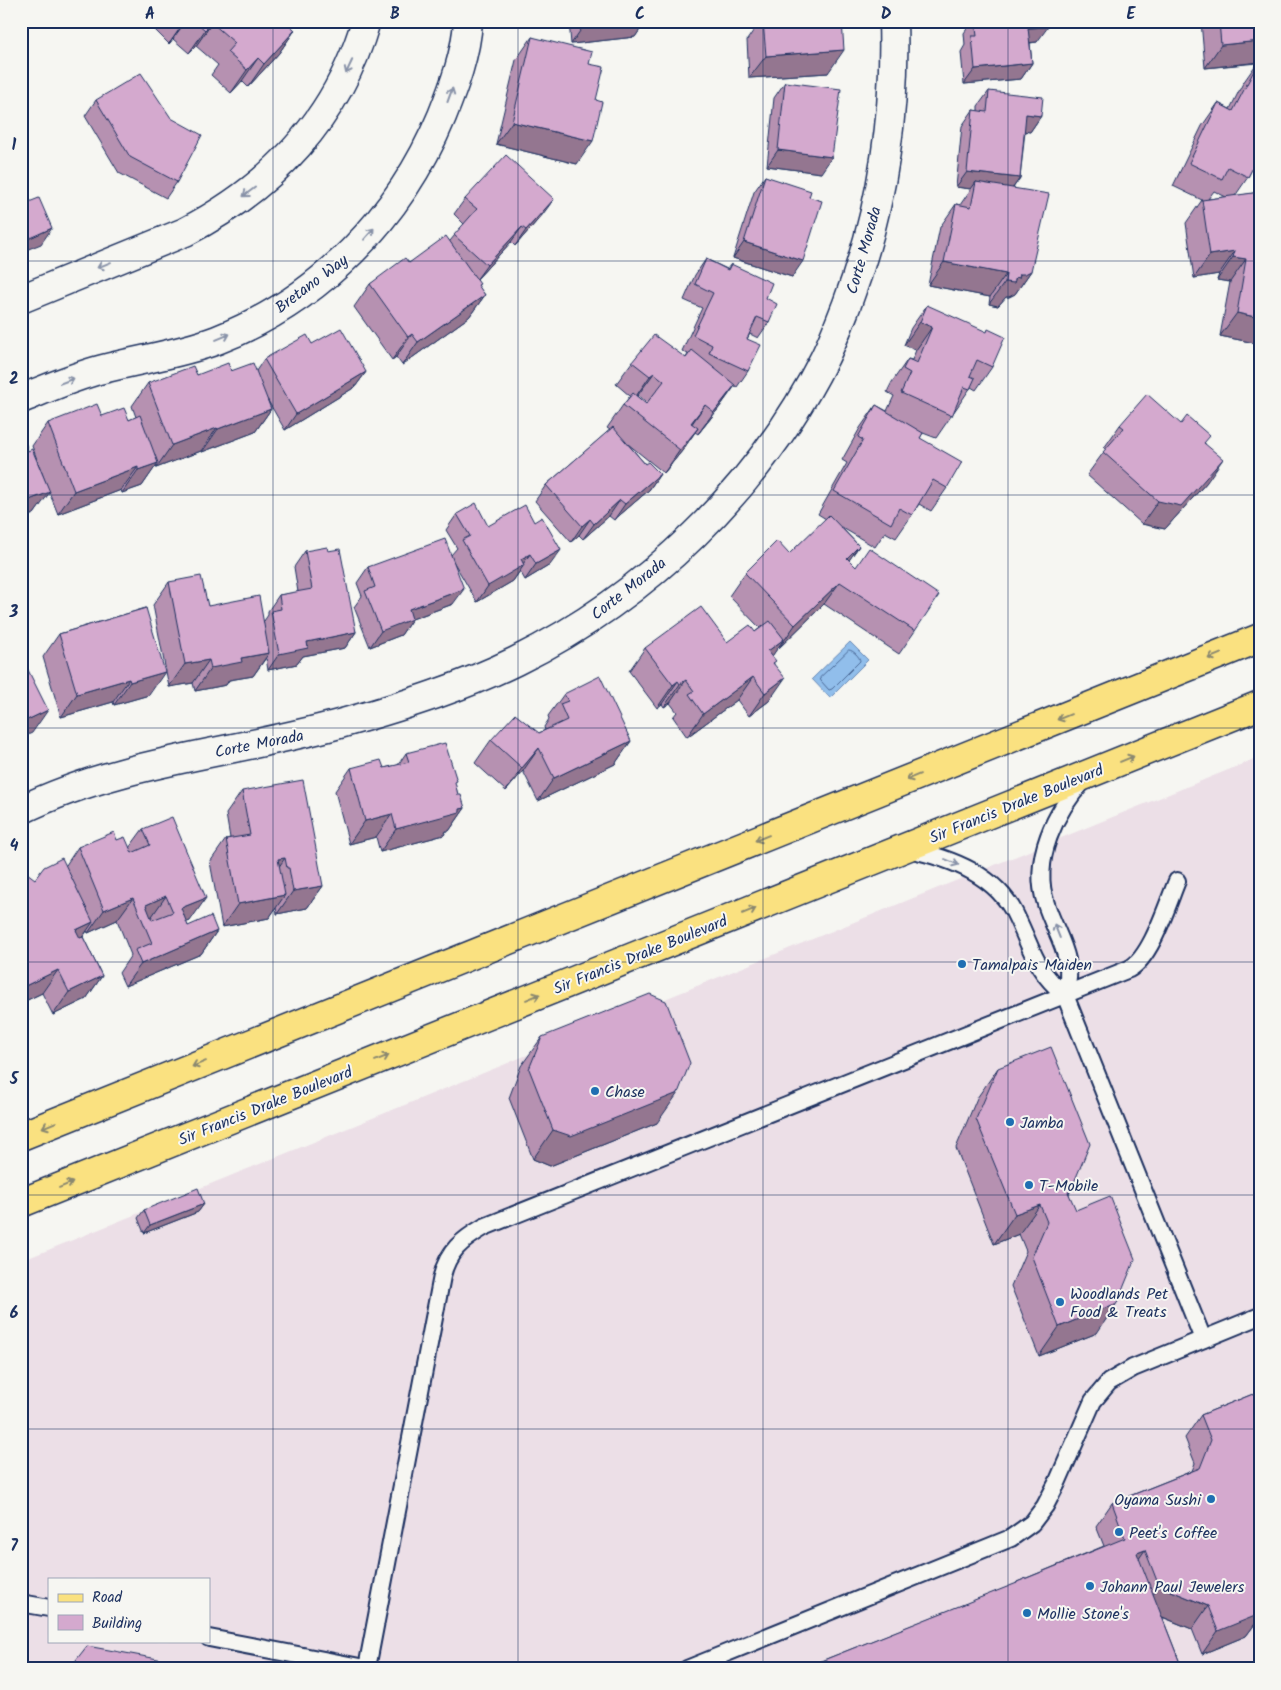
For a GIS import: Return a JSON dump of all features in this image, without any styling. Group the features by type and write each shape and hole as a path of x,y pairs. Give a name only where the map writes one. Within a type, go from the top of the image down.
{"main road":[{"path":"21,1136 1260,638"},
{"name":"Sir Francis Drake Boulevard","path":"21,1203 1260,705"}],"street":[{"path":"21,299 184,232 225,210 271,175 315,124 337,91 355,55 366,21"},
{"name":"Bretano Way","path":"21,399 102,369 189,349 217,340 252,324 294,299 339,265 380,221 412,177 424,155 436,131 456,79 468,21"},
{"name":"Corte Morada","path":"21,810 98,779 183,758 270,742 310,732 393,708 480,677 515,662 607,608 662,563 722,505 755,467 791,416 826,357 855,282 878,199 889,130 893,21"}],"lane":[{"path":"1065,995 1070,972 1068,960 1046,904 1041,868 1048,841 1061,810 1079,785 1091,773"},
{"path":"905,848 924,852 957,864 982,877 998,889 1012,908 1042,972 1065,995 1203,1339"},
{"path":"210,1638 368,1668 439,1289 445,1264 458,1245 475,1232 494,1223 1129,969 1140,962 1147,950 1177,881"},
{"path":"687,1669 1016,1535 1032,1523 1052,1495 1090,1406 1109,1382 1132,1368 1260,1316"},
{"path":"21,1603 48,1608"}],"shaded area":[{"path":"1260,757 1260,1669 21,1669 21,1261"}],"water":[{"path":"850,642 868,660 830,698 812,679"}],"building":[{"path":"195,21 285,21 295,30 264,64 258,58 247,70 227,52 235,43 212,23 205,30"},
{"path":"763,21 842,21 844,50 766,56"},
{"path":"975,21 1047,21 1048,27 1028,28 1032,63 975,69 972,36 977,36"},
{"path":"1219,21 1260,21 1260,41 1221,45"},
{"path":"532,37 592,52 589,64 604,67 596,100 602,102 593,141 512,122"},
{"path":"1259,61 1260,154 1248,177 1228,167 1222,179 1189,163 1218,103 1233,111"},
{"path":"141,73 171,118 202,135 177,182 130,157 96,100"},
{"path":"785,82 841,89 832,157 778,150"},
{"path":"989,91 1043,97 1041,116 1026,114 1020,178 967,172 973,110 987,112"},
{"path":"506,155 554,199 526,230 522,227 487,265 454,235 477,209 465,199"},
{"path":"765,176 811,191 809,197 822,201 803,261 744,242"},
{"path":"976,182 1049,194 1031,271 1020,274 1019,278 1016,277 1014,283 1005,282 1006,274 944,262 956,204 971,207"},
{"path":"1260,192 1260,318 1237,313 1246,259 1233,257 1235,251 1210,255 1202,200"},
{"path":"21,197 24,204 39,198 52,228 21,242"},
{"path":"446,236 480,284 478,285 485,295 418,342 412,334 408,337 370,284 405,258 409,263"},
{"path":"706,259 728,270 731,264 772,283 766,298 777,304 769,322 757,317 747,339 761,345 748,371 709,353 712,345 693,335 713,293 695,284"},
{"path":"927,305 987,332 988,329 1005,337 992,367 977,360 970,376 975,378 970,389 964,387 952,416 901,393 910,373 903,369 908,359 917,363 932,327 920,322"},
{"path":"341,328 366,372 296,414 264,359 307,335 312,344"},
{"path":"654,335 686,358 692,350 735,385 714,412 705,405 691,423 698,428 680,450 623,405 633,393 646,404 664,381 654,373 650,376 632,362"},
{"path":"228,363 231,371 253,363 271,409 172,445 148,383 193,366 197,375"},
{"path":"1147,394 1181,424 1187,416 1210,436 1204,443 1223,459 1181,506 1158,501 1103,452 1124,428 1120,425"},
{"path":"97,404 102,416 124,408 129,420 140,415 158,463 138,470 138,467 74,491 48,423"},
{"path":"876,405 923,433 920,438 962,462 947,488 933,480 912,515 899,508 891,524 834,491 863,440 858,437"},
{"path":"613,427 645,464 648,462 660,474 625,504 620,500 594,524 590,519 582,526 546,485"},
{"path":"25,442 28,451 32,449 50,492 21,503 21,443"},
{"path":"476,503 488,526 525,505 534,522 542,517 561,550 536,564 530,554 521,559 524,565 488,586 462,540 470,536 457,514"},
{"path":"829,515 859,546 847,558 856,567 869,548 939,595 915,631 840,582 795,625 745,573 777,541 789,554"},
{"path":"445,539 464,589 409,609 412,619 381,631 365,591 375,587 368,567"},
{"path":"327,547 328,551 340,549 356,632 307,642 308,648 279,654 271,611 281,609 279,595 312,589 305,551"},
{"path":"201,576 208,606 259,596 269,653 241,658 242,662 211,668 209,660 185,664 169,582"},
{"path":"701,607 727,642 750,625 755,632 770,621 784,639 768,651 776,661 773,663 785,678 765,693 753,677 703,714 689,694 694,691 686,680 680,684 678,681 673,685 645,648"},
{"path":"146,608 165,672 130,682 129,679 77,694 59,634"},
{"path":"21,656 48,710 21,723"},
{"path":"600,676 631,741 554,778 539,748 522,768 491,740 515,714 539,733 567,720 560,704 568,701 564,694"},
{"path":"445,743 457,781 455,782 458,795 461,795 465,808 460,809 460,812 396,829 392,814 365,821 351,768 381,760 384,768 409,762 406,753"},
{"path":"303,780 323,886 293,891 289,868 287,868 285,858 278,859 285,895 238,904 226,839 250,835 242,791"},
{"path":"172,817 206,898 181,908 188,926 211,916 217,931 141,964 135,950 152,943 133,898 104,910 78,847 114,832 117,840 125,837 132,853 150,845 143,829","holes":["166,896 173,912 152,920 146,905"]},
{"path":"62,858 93,922 76,930 80,938 83,937 102,976 69,992 58,970 21,988 21,919 29,915 21,910 21,883 27,873 35,879 44,867"},
{"path":"650,994 666,1001 690,1063 678,1093 571,1136 553,1130 529,1069 542,1037"},
{"path":"1051,1047 1090,1144 1070,1192 1068,1192 1076,1210 1110,1196 1135,1259 1117,1303 1059,1327 1032,1257 1047,1222 1040,1205 1015,1214 976,1119 998,1068"},
{"path":"198,1188 204,1204 150,1225 144,1210"},
{"path":"1260,1393 1260,1614 1218,1631 1208,1606 1159,1586 1145,1550 1137,1553 1180,1663 1167,1669 812,1669 811,1665 1125,1538 1112,1503 1200,1468 1211,1440 1201,1415 1253,1394"},
{"path":"87,1646 169,1661 168,1666 181,1669 69,1669"}],"place":[{"name":"Tamalpais Maiden","path":"962,964"},
{"name":"Chase","path":"595,1091"},
{"name":"Jamba","path":"1010,1122"},
{"name":"T-Mobile","path":"1029,1185"},
{"name":"Woodlands Pet Food & Treats","path":"1060,1302"},
{"name":"Oyama Sushi","path":"1211,1499"},
{"name":"Peet's Coffee","path":"1119,1532"},
{"name":"Johann Paul Jewelers","path":"1090,1586"},
{"name":"Mollie Stone's","path":"1027,1613"}]}
